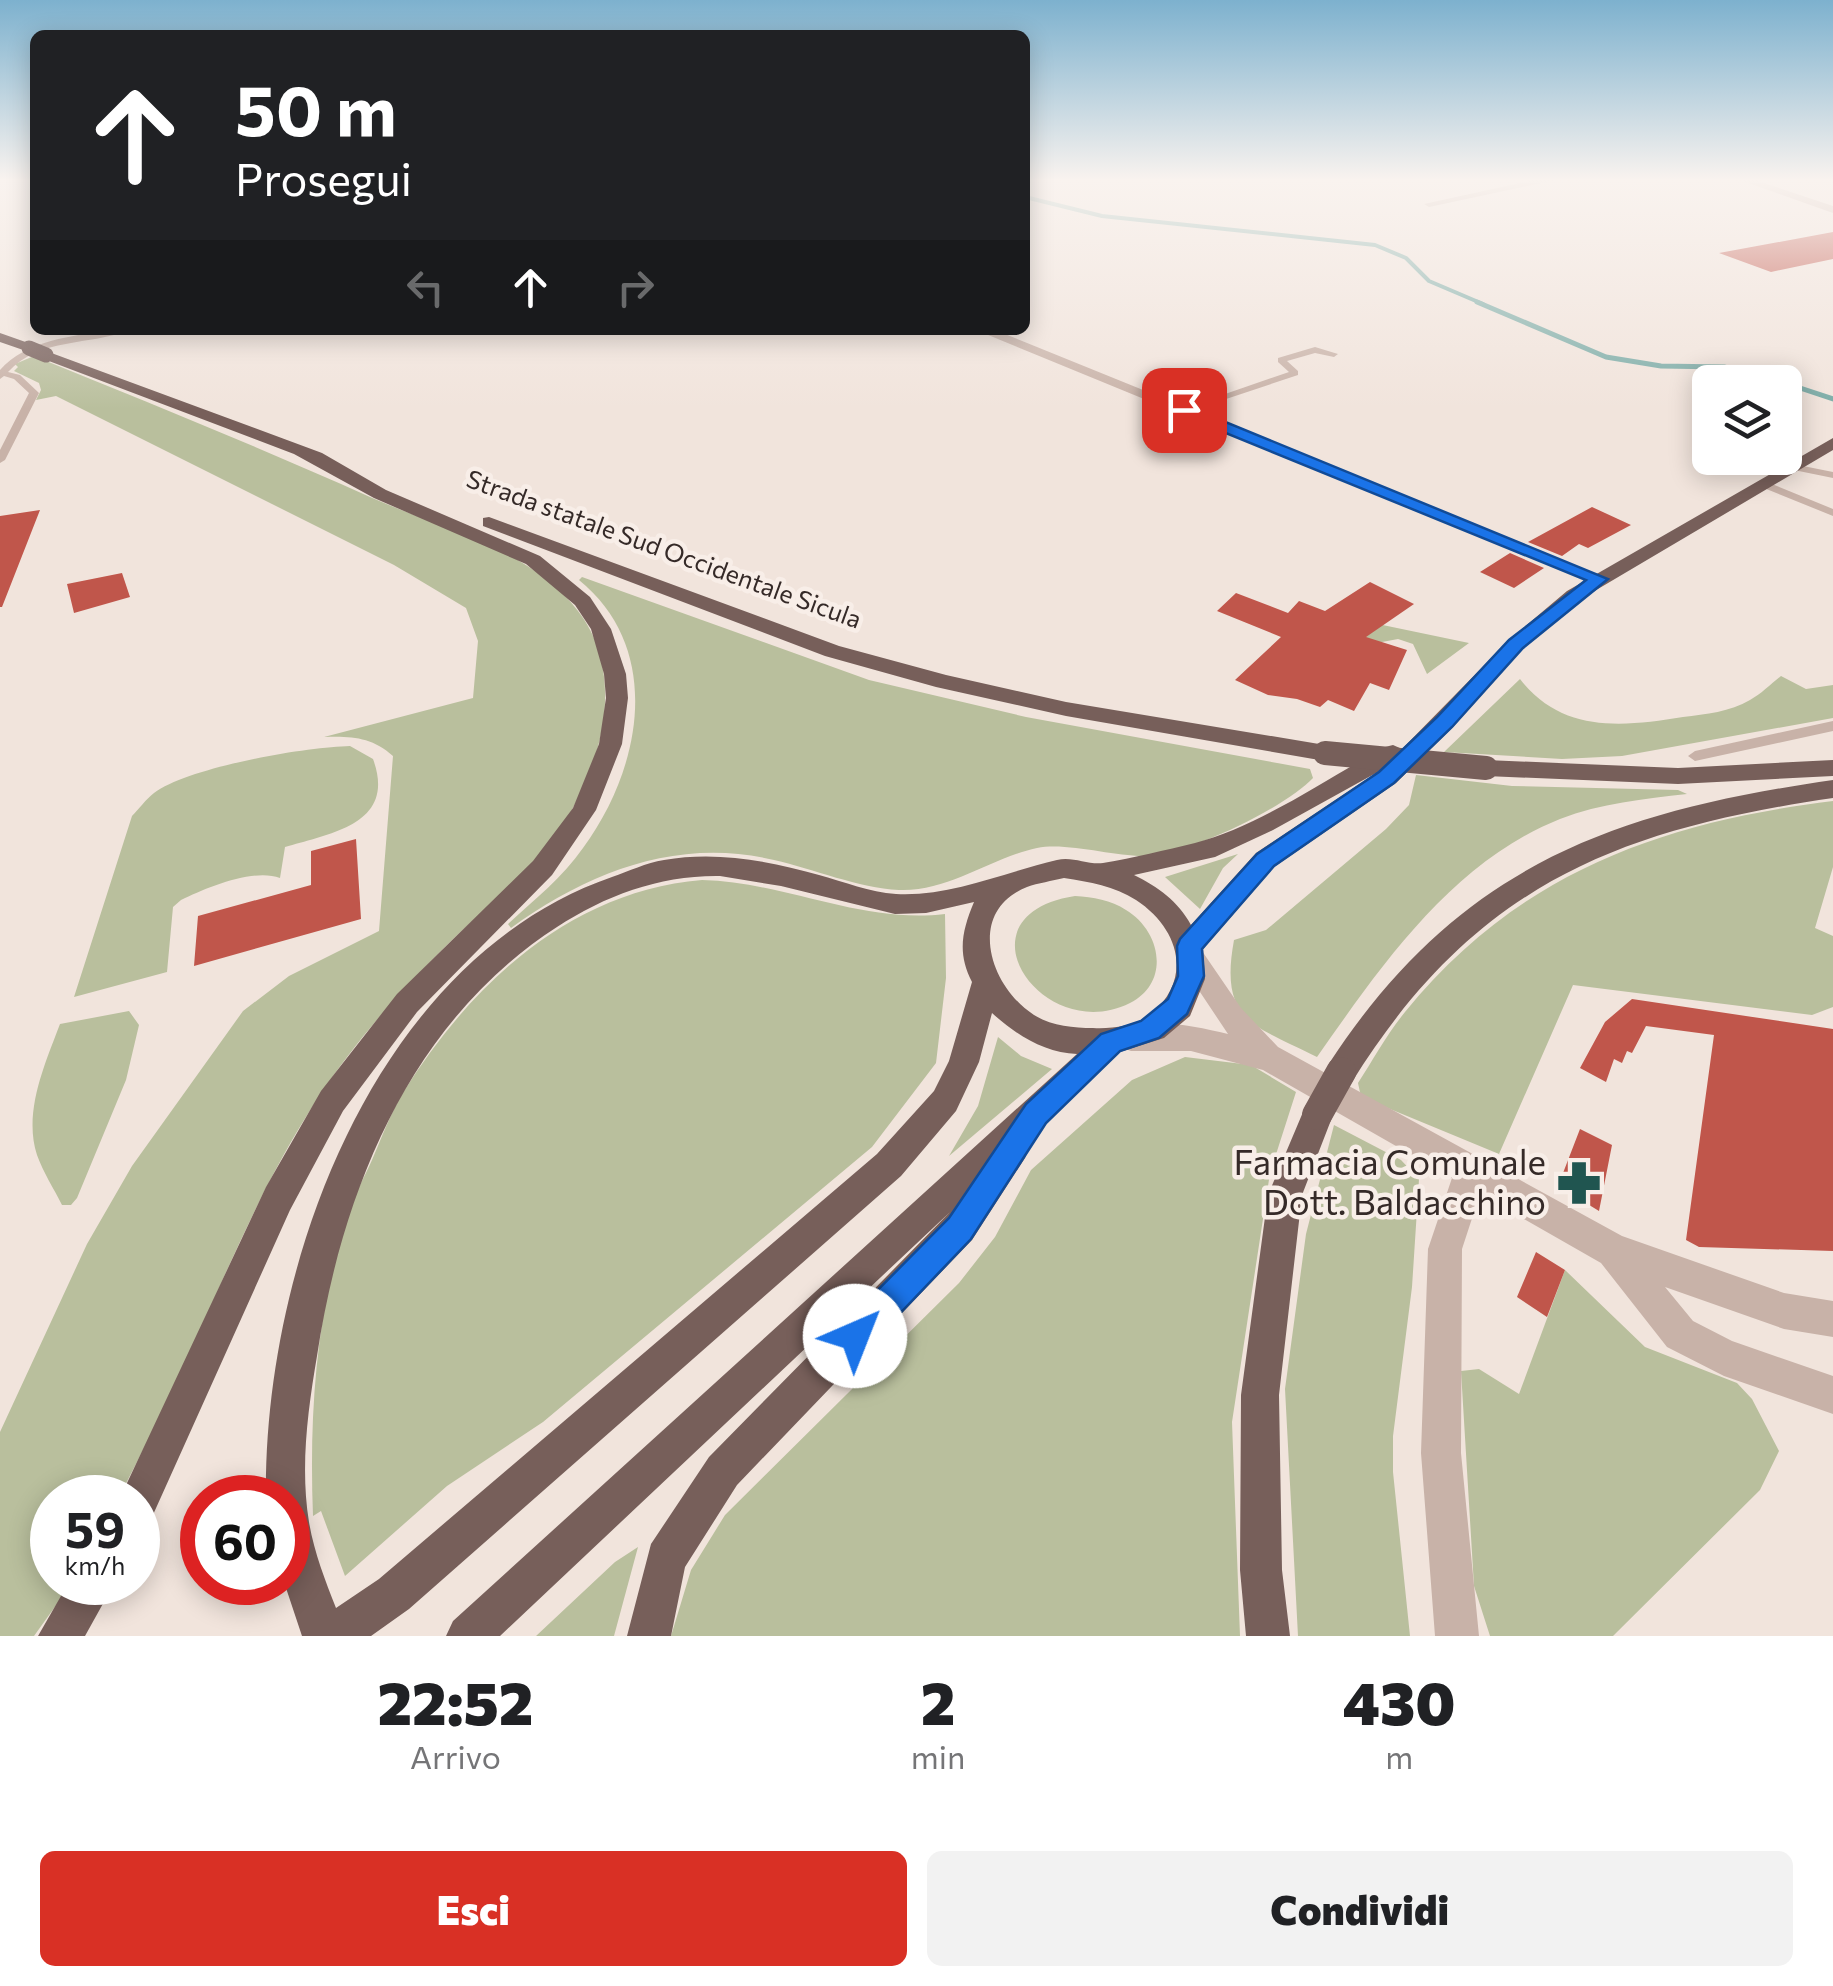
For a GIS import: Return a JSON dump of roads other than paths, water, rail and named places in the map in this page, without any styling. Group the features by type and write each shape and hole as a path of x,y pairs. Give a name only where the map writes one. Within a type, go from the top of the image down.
{"main road":[{"name":"Strada statale Sud Occidentale Sicula","path":"0,337 832,650 944,682 1066,708 1325,752 1486,768 1678,776 1833,768"},
{"path":"1802,461 1833,443"},
{"path":"151,1475 200,1374 261,1230 333,1100 412,1000 458,950 537,878 563,844 599,780 616,722 615,670 610,648 589,609 558,577 517,551 379,494 300,451"},
{"path":"1190,953 1265,860 1386,777 1445,722 1516,644 1599,579 1778,475"},
{"path":"1105,872 1206,850 1264,824 1445,722"},
{"path":"1268,1636 1261,1570 1260,1395 1286,1195 1317,1115 1340,1072 1386,1005 1420,965 1458,931 1536,874 1601,843 1686,813 1740,800 1833,789"},
{"path":"289,1475 288,1433 298,1340 330,1211 388,1086 427,1032 498,952 577,899 634,877 718,864 898,904 937,900 1064,868 1105,872 1137,884 1158,900 1178,920 1190,953 1186,992 1165,1020 1121,1040 1036,1114 468,1636"},
{"path":"1020,878 995,896 978,922 974,953 984,986 1010,1014 1034,1030 1070,1041 1121,1040"},
{"path":"333,1636 394,1594 890,1165 945,1101 964,1062 984,986"},
{"path":"649,1636 666,1559 724,1472 960,1228 1036,1114"},
{"path":"310,1594 324,1636"},
{"path":"60,1636 80,1605"}],"street":[{"path":"995,335 1599,579"},
{"path":"1190,953 1232,1017 1270,1058"},
{"path":"1121,1040 1191,1038 1270,1058 1614,1251 1784,1312 1833,1320"},
{"path":"1457,1636 1441,1453 1445,1249 1472,1171"},
{"path":"1614,1251 1680,1334 1724,1356 1833,1395"}],"lane":[{"path":"0,460 34,393 17,376 1,374 6,364 45,348 103,335"},
{"path":"1184,410 1295,373 1281,360 1315,350 1334,354"},
{"path":"1802,468 1833,475"},
{"path":"1763,484 1833,513"},
{"path":"1695,756 1833,726"}],"waterway":[{"path":"1402,256 1429,281 1483,304"},
{"path":"1477,302 1606,357 1692,366"},
{"path":"1802,389 1833,399"}],"place":[{"name":"Farmacia Comunale Dott. Baldacchino","path":"1579,1183"}]}
